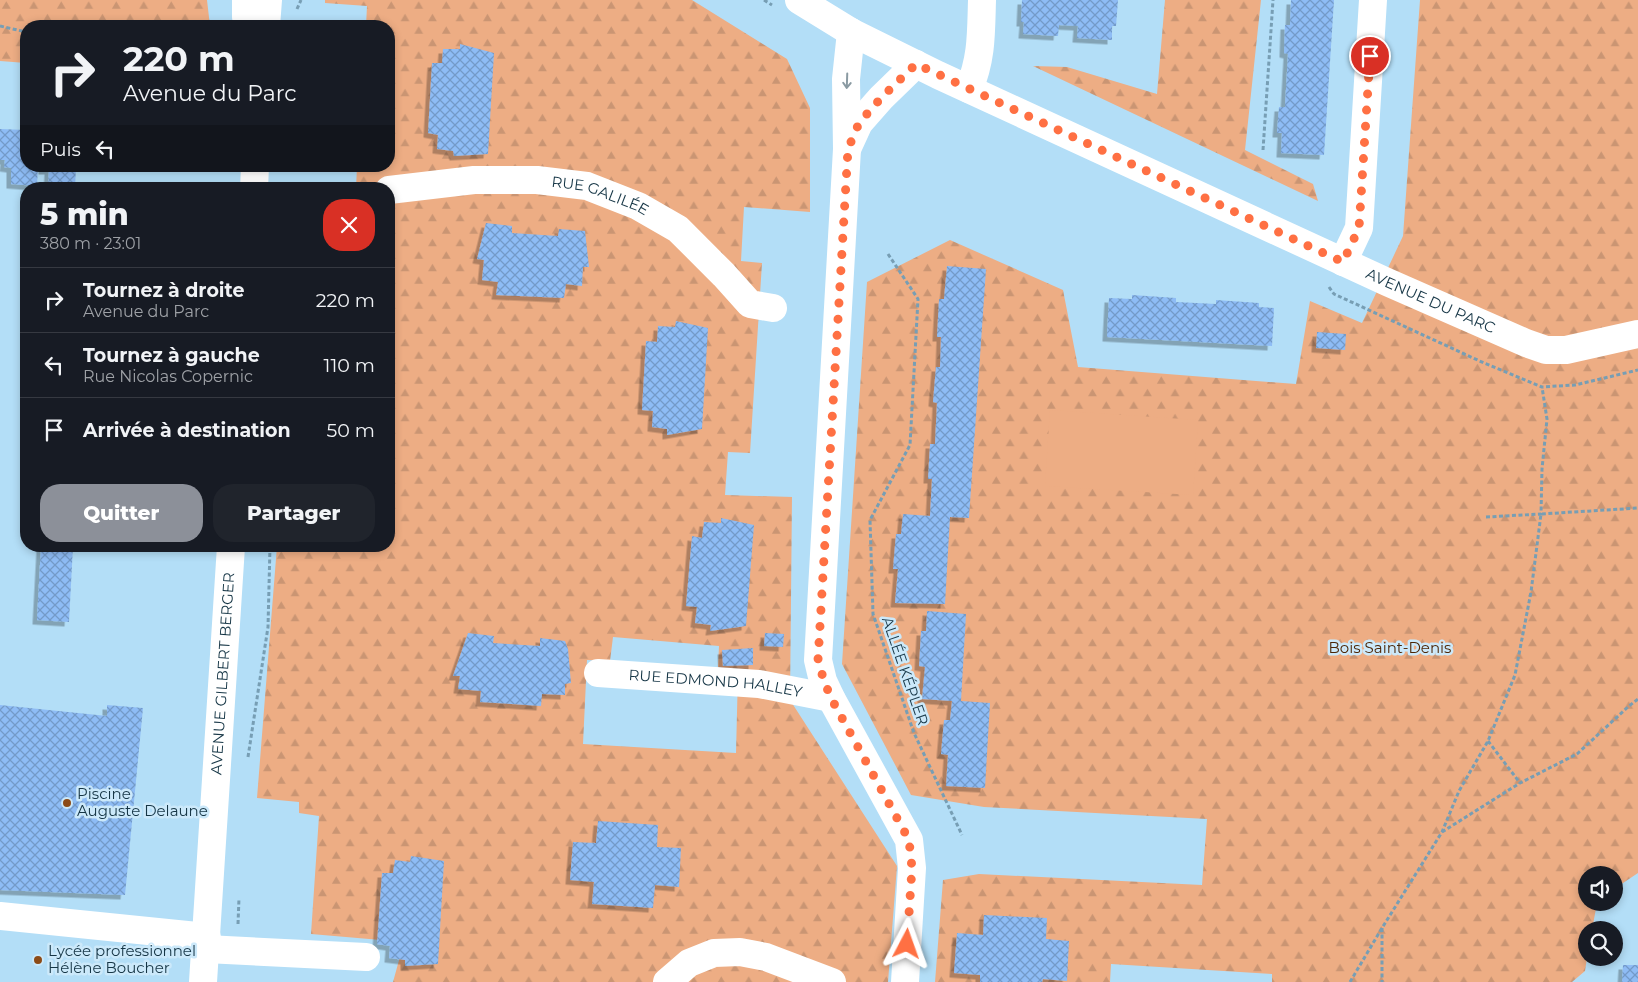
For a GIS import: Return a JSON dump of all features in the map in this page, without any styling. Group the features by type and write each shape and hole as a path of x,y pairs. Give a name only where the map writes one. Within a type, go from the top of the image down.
{"street":[{"path":"246,0 247,20"},
{"path":"266,20 268,0"},
{"name":"AVENUE DU PARC","path":"799,0 851,32 916,64 1343,262 1526,344 1546,350 1566,350 1638,334"},
{"path":"969,89 979,56 982,0"},
{"path":"1343,262 1359,228 1373,0"},
{"path":"851,32 846,79 848,149 818,660 831,698 909,840 912,868 905,982"},
{"path":"848,149 859,123 881,98 916,64"},
{"name":"RUE GALILÉE","path":"395,189 474,180 537,180 587,186 638,206 678,229 750,304 773,308"},
{"name":"AVENUE GILBERT BERGER","path":"203,982 231,552"},
{"name":"RUE EDMOND HALLEY","path":"598,673 759,684 831,698"},
{"path":"0,916 206,943 236,950 281,943 366,957"},
{"path":"667,982 688,963 714,953 740,952 766,957 832,982"}],"path":[{"path":"1263,150 1273,0"},
{"path":"0,26 20,31"},
{"name":"ALLÉE KÉPLER","path":"888,254 918,299 910,445 870,520 873,614 914,733 962,835"},
{"path":"1350,982 1442,832 1458,791 1488,741 1515,675 1531,592 1541,514 1542,469 1547,419 1542,387"},
{"path":"1486,517 1638,508"},
{"path":"246,766 268,626 270,552"},
{"path":"1442,832 1520,782 1577,754 1628,706 1638,700"},
{"path":"1488,741 1520,782"},
{"path":"236,950 239,895"},
{"path":"1382,928 1382,982"}],"green space":[{"path":"0,0 207,0 209,20 20,20 20,63 0,61"},
{"path":"325,0 692,0 787,59 810,108 810,212 744,207 741,261 762,263 750,453 728,452 725,495 792,497 790,700 897,866 888,982 393,982 404,942 311,934 319,816 299,813 299,802 257,798 277,552 395,552 395,182 356,182 357,172 395,172 395,20 366,20 367,6 325,3","holes":["613,637 719,646 718,667 738,672 736,753 583,744 587,660 610,661"]},
{"path":"1165,0 1261,0 1245,150 1313,184 1318,201 1033,66 1067,67 1157,94"},
{"name":"Bois Saint-Denis","path":"1420,0 1638,0 1638,873 1623,883 1623,866 1578,866 1578,911 1596,911 1594,921 1578,921 1578,966 1586,966 1585,971 1572,982 1272,982 1272,974 1111,964 1110,982 935,982 943,880 979,874 1202,885 1207,819 984,807 911,795 842,664 867,282 950,240 1063,290 1078,367 1296,384 1310,301 1362,323 1403,236"},
{"path":"1050,410 1198,420 1193,495 1045,486"}],"building":[{"path":"1022,0 1118,0 1116,26 1112,26 1112,40 1077,38 1078,26 1059,25 1058,36 1023,34 1024,22 1021,22"},
{"path":"1291,0 1334,0 1324,155 1281,153 1282,133 1277,133 1279,107 1285,107 1288,54 1284,53 1285,25 1290,25"},
{"path":"460,44 494,53 488,154 454,156 453,151 437,149 438,135 428,133 432,63 442,63 443,49 460,49"},
{"path":"0,129 20,130 20,172 38,172 37,182 11,184 11,168 4,167 5,160 0,160"},
{"path":"49,172 76,172 75,182 48,182"},
{"path":"486,223 512,226 512,233 558,236 559,229 585,231 589,267 583,267 582,286 566,284 564,298 496,295 498,282 482,280 484,260 477,259"},
{"path":"947,266 986,269 969,518 950,517 945,604 895,603 898,569 893,569 896,534 901,534 903,514 930,516 932,479 928,479 930,444 935,444 937,403 933,402 936,367 940,367 941,337 937,337 939,299 944,299"},
{"path":"1132,295 1176,298 1176,302 1216,304 1216,300 1259,303 1259,307 1274,308 1272,346 1107,337 1109,298 1132,299"},
{"path":"676,321 708,328 702,429 667,435 667,429 652,427 653,411 642,410 646,341 657,342 658,326 675,327"},
{"path":"1317,332 1346,334 1345,350 1316,348"},
{"path":"721,518 754,525 746,626 710,631 711,625 695,623 697,607 686,606 692,536 702,538 704,522 721,523"},
{"path":"41,552 73,552 69,622 37,620"},
{"path":"927,611 966,614 961,701 990,703 985,788 946,786 948,755 941,754 944,720 950,720 952,701 922,699 925,667 919,666 921,631 926,631"},
{"path":"468,633 494,636 493,643 540,646 540,638 565,641 568,649 571,683 565,684 565,695 542,694 541,706 480,702 481,691 458,689 460,676 453,676"},
{"path":"765,633 784,634 783,647 764,646"},
{"path":"753,648 753,665 723,666 722,650"},
{"name":"Piscine Auguste Delaune","path":"0,705 107,716 107,705 143,708 125,895 0,890"},
{"path":"598,821 658,825 657,847 681,848 679,887 655,885 653,908 592,904 594,882 570,880 573,842 596,843"},
{"path":"411,856 444,861 438,964 405,966 405,960 389,958 390,946 377,944 382,873 393,873 395,860 410,862"},
{"path":"984,915 1047,918 1046,939 1069,941 1067,981 1043,979 1042,982 980,982 980,975 954,973 957,933 983,935"},
{"path":"1623,965 1638,965 1638,982 1622,982"}],"place":[{"name":"Piscine Auguste Delaune","path":"67,803"},
{"name":"Lycée professionnel Hélène Boucher","path":"38,960"}],"route":[{"path":"907,944 912,868 909,840 831,698 818,660 848,149 859,123 881,98 916,64 1343,262 1359,228 1370,56"}]}
